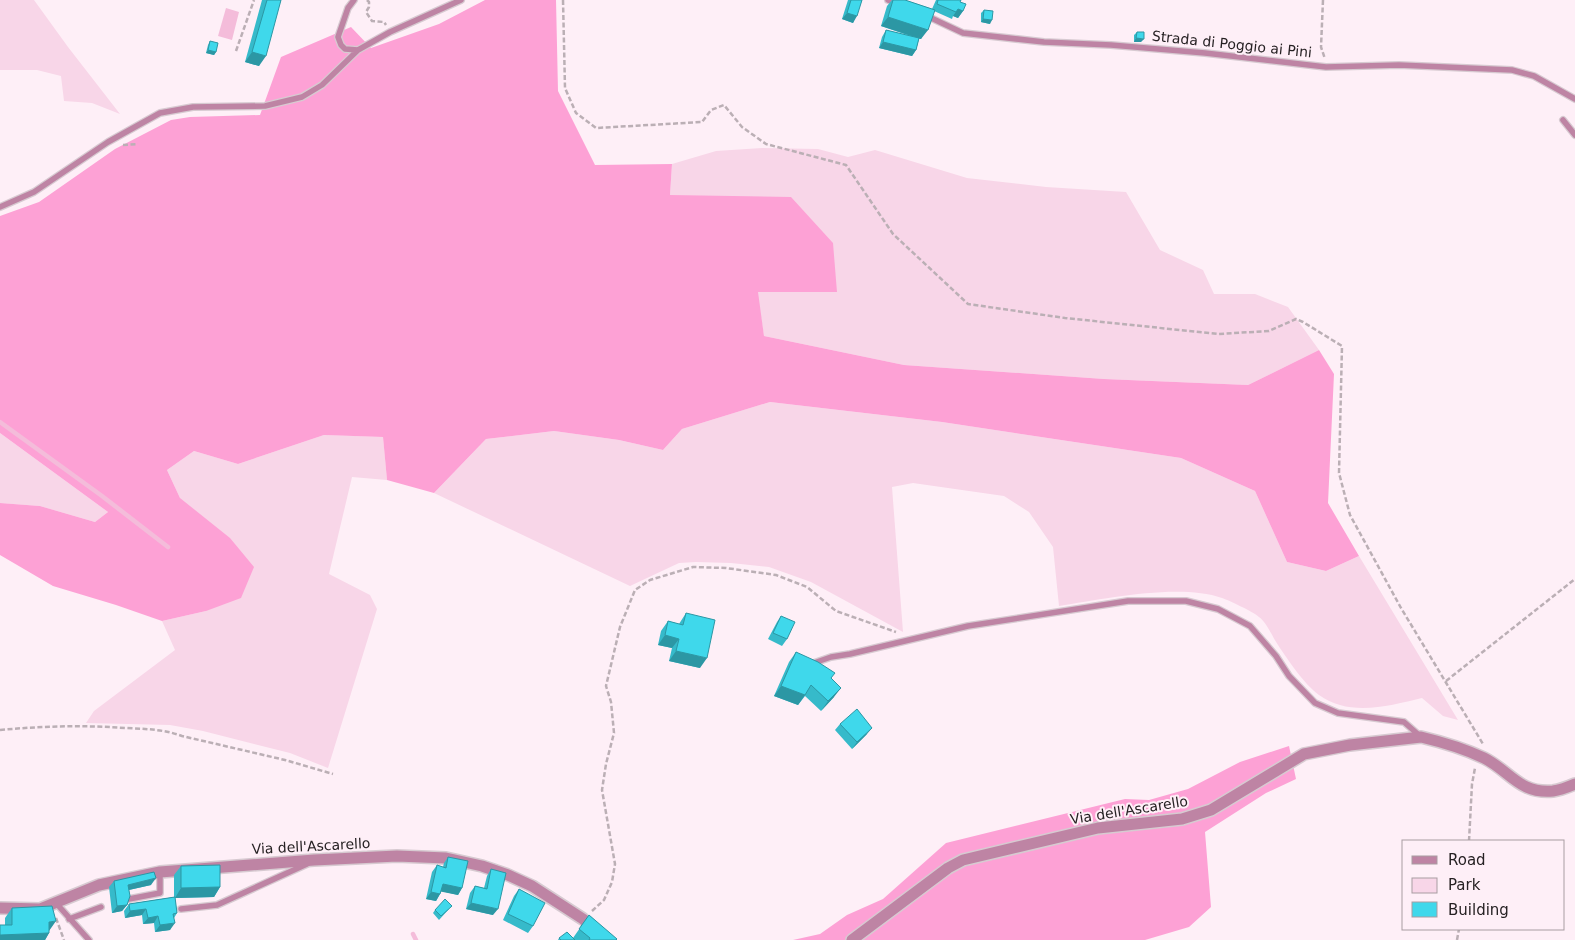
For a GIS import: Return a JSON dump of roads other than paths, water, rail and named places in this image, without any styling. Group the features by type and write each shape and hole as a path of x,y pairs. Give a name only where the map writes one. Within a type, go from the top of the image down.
{"street":[{"name":"Via dell'Ascarello","path":"852,940 948,868 963,860 1098,828 1182,819 1211,810 1304,754 1350,745 1421,737 1435,740 1478,756 1492,763 1522,786 1533,790 1554,791 1575,784"},
{"name":"Via dell'Ascarello","path":"0,908 40,909 99,885 160,872 314,860 397,856 446,858 482,866 532,886 583,918 608,940"}],"lane":[{"path":"354,0 348,8 338,37 345,49 358,50"},
{"path":"0,207 34,192 108,142 160,113 193,107 265,106 302,97 322,85 358,50 390,32 461,0"},
{"path":"888,0 906,6"},
{"name":"Strada di Poggio ai Pini","path":"922,13 949,28 977,36 1205,53 1329,67 1399,65 1512,70 1534,76 1575,99"},
{"path":"1563,120 1575,134"},
{"path":"811,664 831,657 968,626 1128,601 1186,601 1218,609 1250,626 1276,656 1303,693 1315,703 1338,713 1404,722 1421,737"},
{"path":"181,909 217,905 314,860"},
{"path":"129,899 160,893 160,872"},
{"path":"53,904 89,940"},
{"path":"69,919 101,907"}],"waterway":[{"path":"0,422 102,496 168,547"},
{"path":"413,934 416,940"}]}
